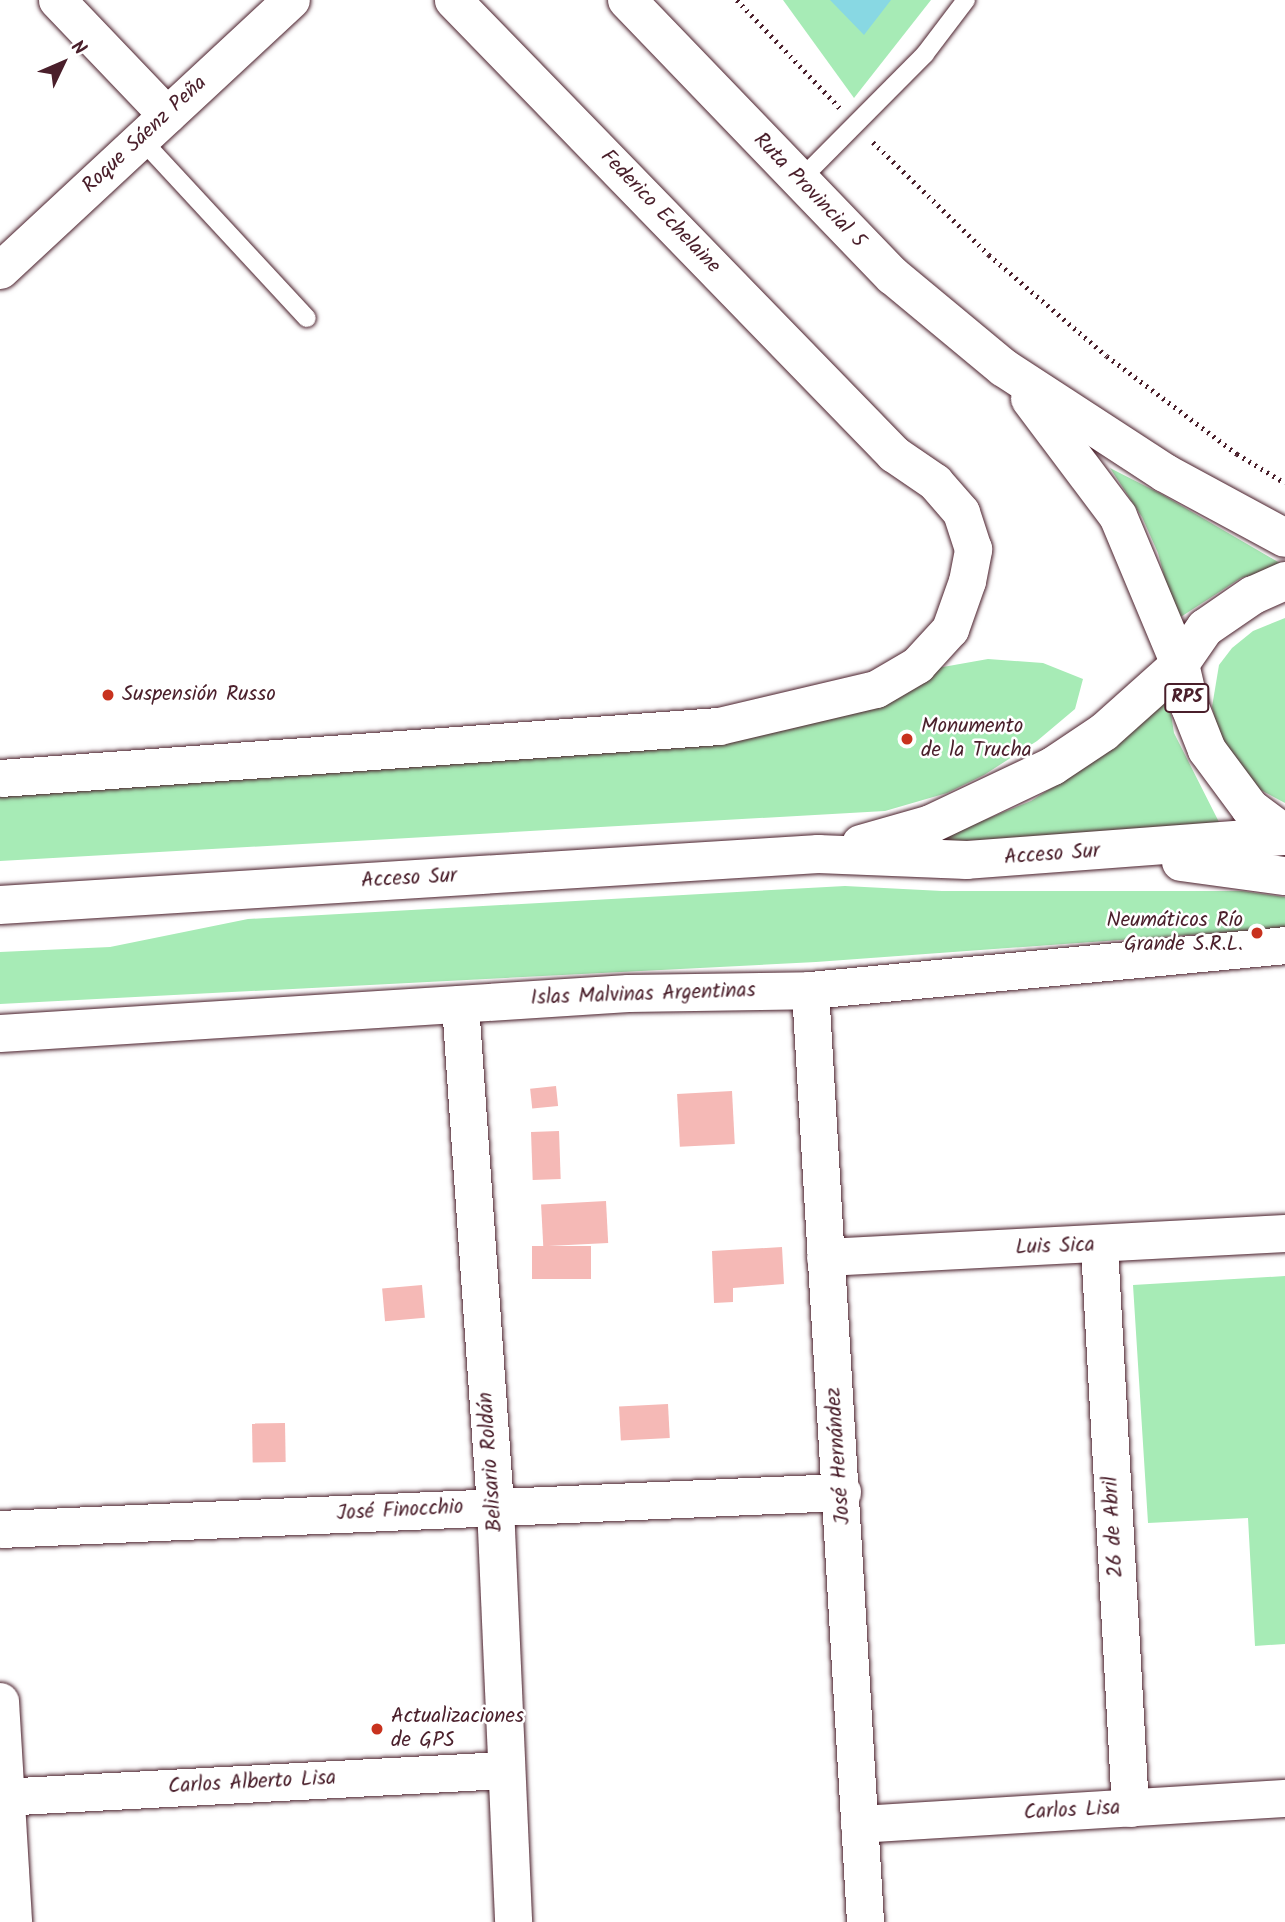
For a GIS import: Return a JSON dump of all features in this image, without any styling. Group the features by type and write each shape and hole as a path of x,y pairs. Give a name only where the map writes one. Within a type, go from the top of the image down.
{"main road":[{"name":"Ruta Provincial 5","path":"627,0 892,276 1004,368 1165,473 1285,538"},
{"name":"Ruta Provincial 5","path":"1004,368 1073,451 1118,516 1180,664"},
{"name":"RP5","path":"1285,581 1252,595 1205,628 1180,664 1189,707 1207,750 1250,808 1285,835"},
{"name":"Acceso Sur","path":"818,854 931,824 1053,766 1104,732 1180,664"},
{"name":"Acceso Sur","path":"0,905 818,854 967,860 1091,853 1285,835"},
{"path":"1091,853 1285,876"}],"street":[{"path":"57,0 154,127"},
{"name":"Roque Sáenz Peña","path":"0,270 290,0"},
{"name":"Federico Echelaine","path":"0,778 719,726 764,718 876,688 917,665 950,629 967,581 973,550 961,512 935,482 894,454 453,0"},
{"name":"Islas Malvinas Argentinas","path":"0,1033 628,993 810,990 1285,945"},
{"name":"José Hernández","path":"810,990 842,1492 864,1922"},
{"name":"Belisario Roldán","path":"460,1003 495,1506 504,1770 513,1922"},
{"name":"Luis Sica","path":"825,1256 1099,1246 1285,1233"},
{"name":"26 de Abril","path":"1099,1246 1130,1808"},
{"name":"José Finocchio","path":"0,1529 842,1492"},
{"path":"0,1701 3,1797 13,1922"},
{"name":"Carlos Alberto Lisa","path":"3,1797 504,1770"},
{"name":"Carlos Lisa","path":"859,1824 1285,1798"}],"lane":[{"path":"799,181 925,54 967,0"},
{"path":"154,127 307,318"}],"path":[{"path":"737,0 856,125 989,255 1107,356 1237,454 1285,483"}],"green space":[{"path":"783,0 931,0 854,98"},
{"path":"1110,468 1163,495 1285,566 1241,578 1176,620 1158,553 1142,517"},
{"path":"1285,618 1285,803 1255,787 1240,772 1218,730 1212,707 1219,665 1232,648 1253,631"},
{"path":"988,659 1043,663 1083,679 1075,709 1037,741 984,775 947,793 885,811 0,861 0,793 786,730 864,709 926,670"},
{"path":"1168,695 1174,733 1222,828 900,844 952,833 1031,801 1075,773"},
{"path":"845,886 942,891 1242,891 1285,897 1285,928 816,962 0,1004 0,952 110,947 248,919"},
{"path":"1285,1276 1285,1644 1255,1646 1248,1518 1148,1523 1133,1285"}],"water":[{"path":"830,0 891,0 864,35"}],"building":[{"path":"556,1086 558,1106 532,1109 530,1089"},
{"path":"732,1091 735,1144 680,1147 677,1094"},
{"path":"559,1131 561,1179 533,1180 531,1132"},
{"path":"606,1201 608,1243 543,1246 541,1204"},
{"path":"532,1246 591,1246 591,1279 532,1279"},
{"path":"782,1247 784,1284 733,1288 733,1302 714,1303 712,1251"},
{"path":"422,1285 425,1318 385,1321 382,1288"},
{"path":"668,1404 670,1438 621,1441 619,1407"},
{"path":"285,1423 286,1462 253,1463 252,1424"}],"place":[{"name":"Suspensión Russo","path":"108,695"},
{"name":"Monumento de la Trucha","path":"907,739"},
{"name":"Neumáticos Río Grande S.R.L.","path":"1257,933"},
{"name":"Actualizaciones de GPS","path":"377,1729"}]}
